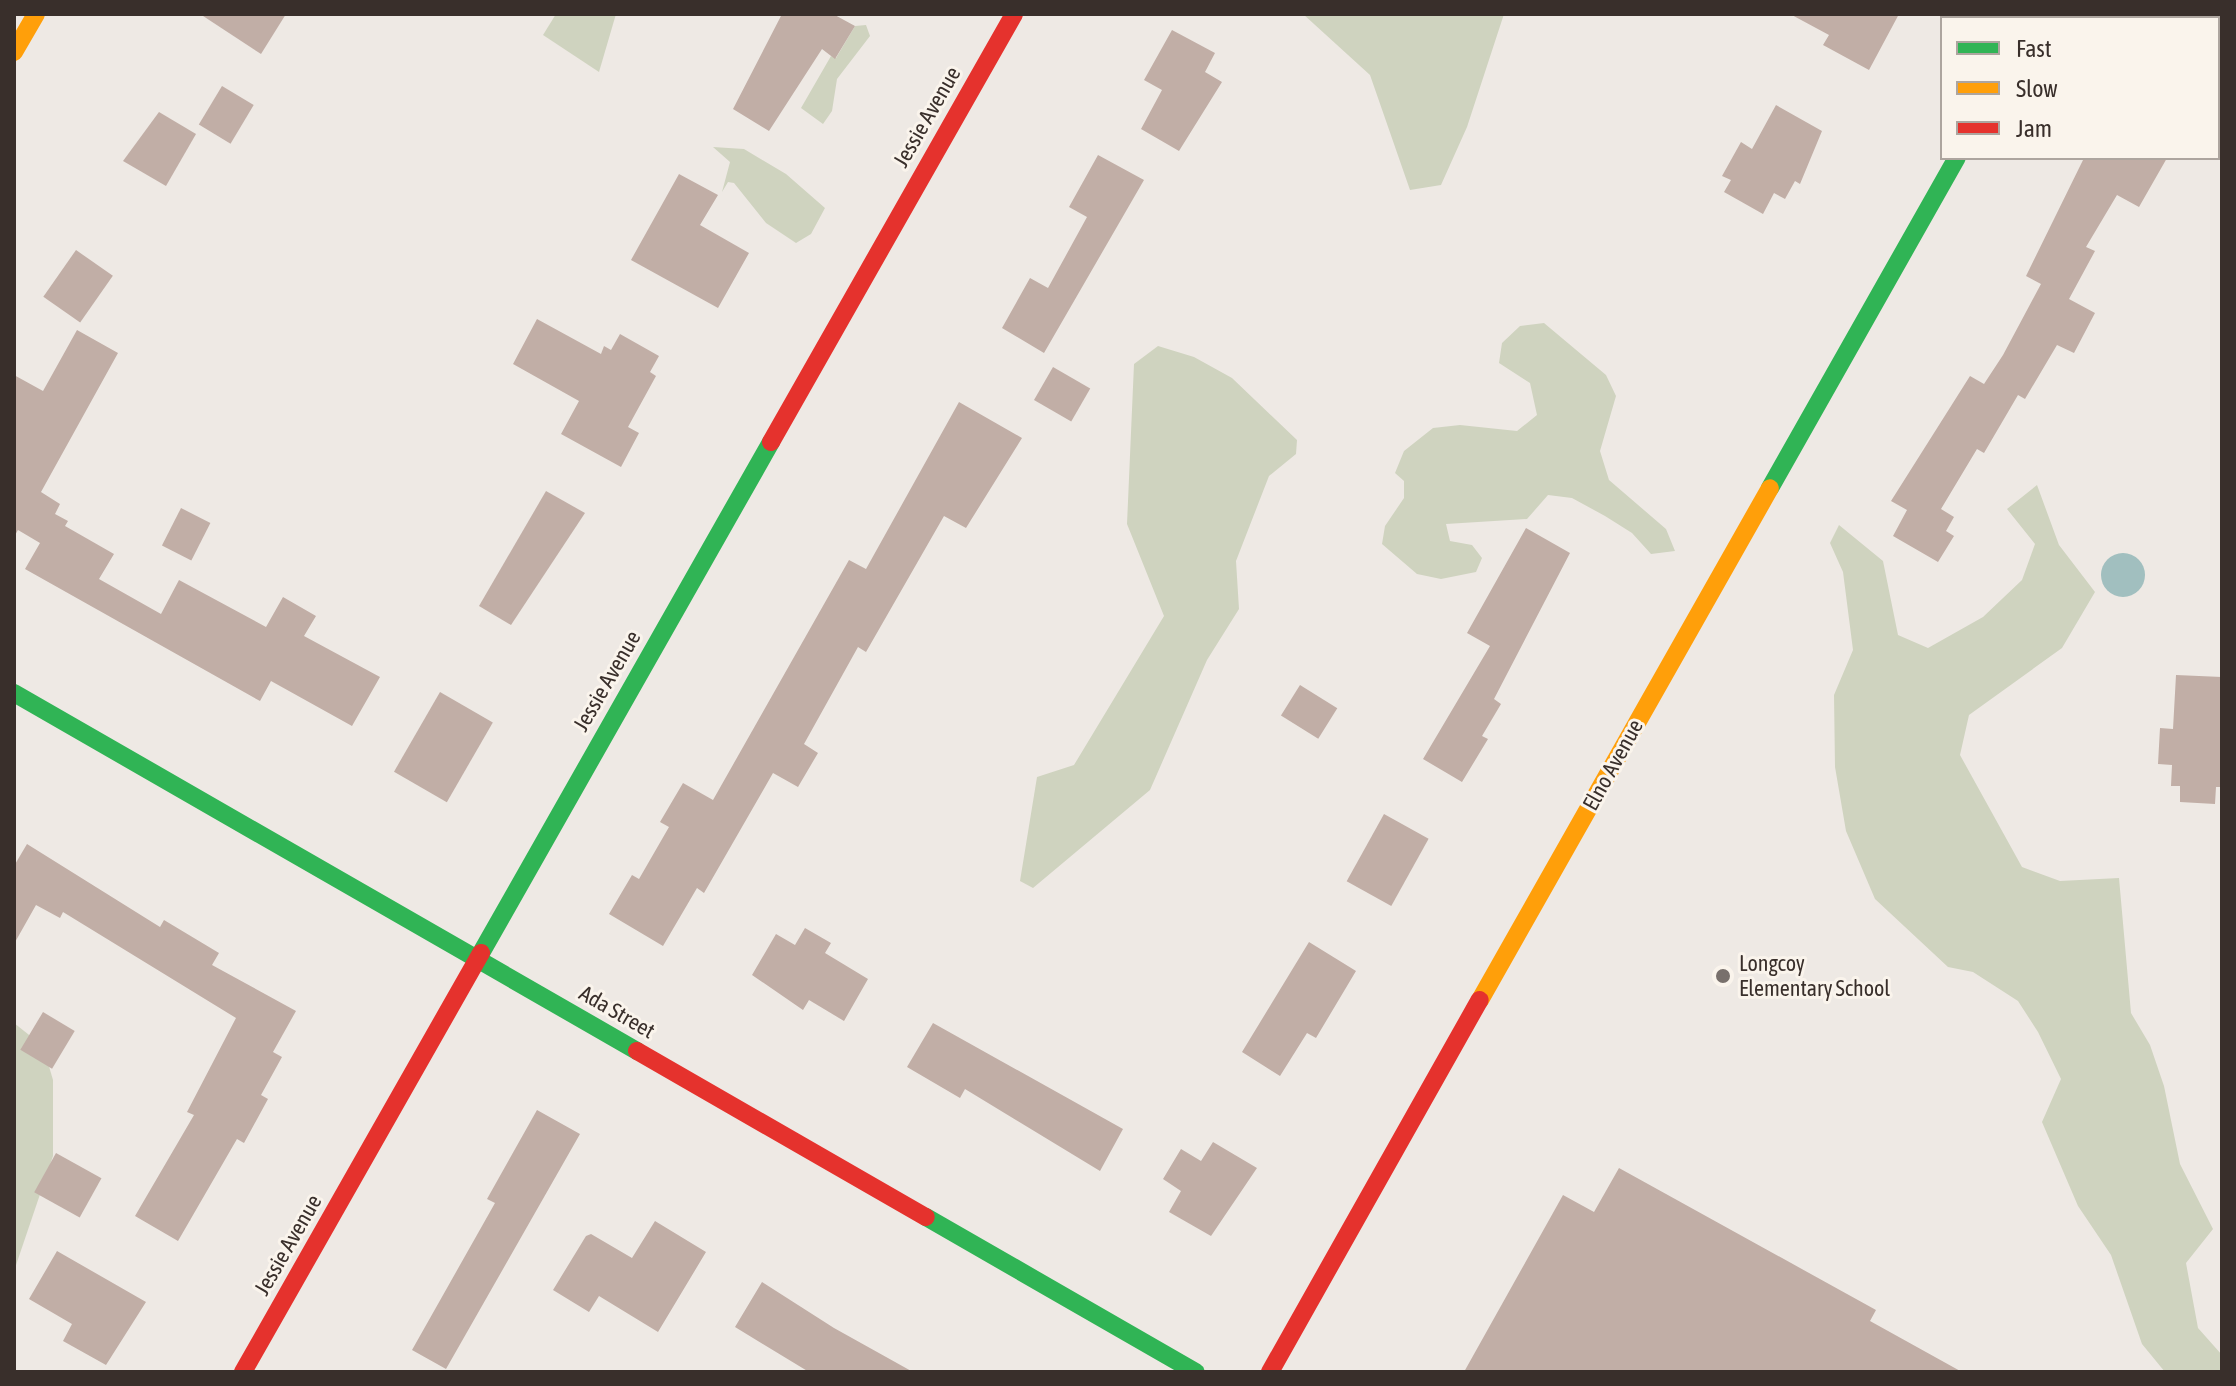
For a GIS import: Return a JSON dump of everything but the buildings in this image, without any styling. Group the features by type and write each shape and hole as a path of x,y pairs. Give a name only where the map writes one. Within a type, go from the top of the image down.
{"street":[{"path":"14,52 36,14"},
{"name":"Jessie Avenue","path":"243,1372 1014,14"},
{"name":"Elno Avenue","path":"1270,1372 1956,160"},
{"name":"Ada Street","path":"14,693 1196,1372"}],"green space":[{"path":"556,14 616,14 599,72 543,35"},
{"path":"1303,14 1504,14 1467,127 1441,185 1410,190 1370,75"},
{"path":"866,25 870,36 837,79 832,111 823,124 801,108 831,56 836,58 855,26"},
{"path":"713,147 744,149 786,174 825,208 811,234 796,243 766,223 734,183 728,182 722,192 730,162"},
{"path":"1544,323 1606,375 1616,396 1600,451 1609,480 1666,529 1675,551 1651,554 1632,533 1605,516 1572,498 1548,495 1527,519 1446,524 1450,541 1472,545 1482,558 1476,572 1441,579 1417,574 1382,544 1385,526 1404,498 1404,481 1395,473 1404,451 1433,428 1460,425 1517,431 1537,415 1530,383 1499,363 1502,343 1520,326"},
{"path":"1158,346 1194,357 1232,378 1297,440 1296,454 1269,476 1236,561 1239,609 1207,660 1150,790 1033,888 1020,881 1037,777 1074,765 1164,616 1127,524 1134,364"},
{"path":"2037,485 2059,545 2095,592 2062,648 1969,715 1960,755 2022,867 2060,881 2119,878 2131,1013 2150,1045 2164,1086 2180,1164 2213,1229 2186,1263 2198,1328 2222,1355 2222,1372 2165,1372 2142,1344 2111,1255 2078,1206 2042,1122 2061,1079 2038,1032 2018,1001 1973,972 1948,967 1875,899 1846,831 1835,767 1834,695 1853,650 1843,572 1830,543 1839,525 1883,561 1898,635 1928,648 1983,617 2022,580 2035,544 2007,509"},
{"path":"14,1023 43,1046 53,1080 53,1156 14,1271"}],"water":[{"path":"2123,553 2138,560 2145,575 2138,590 2123,597 2108,590 2101,575 2108,560"}],"traffic: fast":[{"path":"1770,488 1956,160"},
{"path":"481,953 771,442"},
{"path":"14,693 637,1051"},
{"path":"926,1217 1196,1372"}],"traffic: slow":[{"path":"14,52 36,14"},
{"path":"1480,1000 1770,488"}],"traffic: jam":[{"path":"771,442 1014,14"},
{"path":"243,1372 481,953"},
{"path":"1270,1372 1480,1000"},
{"path":"637,1051 926,1217"}],"place":[{"name":"Longcoy Elementary School","path":"1723,976"}]}
